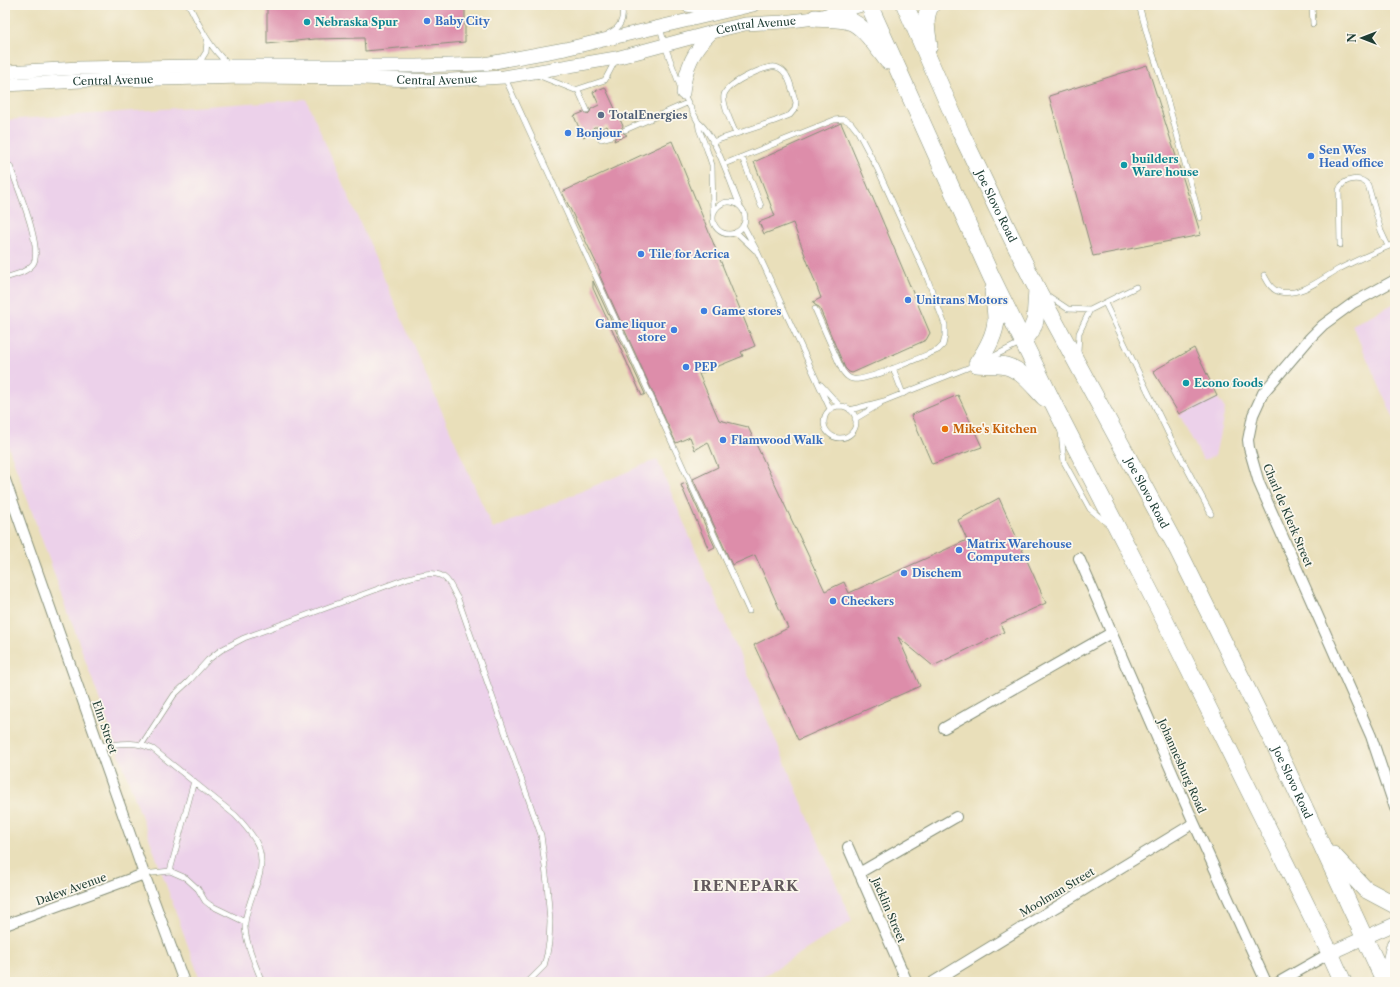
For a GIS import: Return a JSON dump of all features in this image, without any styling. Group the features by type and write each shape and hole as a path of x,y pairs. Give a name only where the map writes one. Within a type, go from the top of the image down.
{"highway":[{"path":"869,5 991,276 1330,953 1342,982"},
{"name":"Joe Slovo Road","path":"905,5 964,140 1038,289 1178,550 1287,770 1386,982"},
{"path":"931,5 926,24 931,64"},
{"path":"814,18 838,19 850,21 857,25 868,35 906,85"},
{"path":"991,276 996,314 995,327 989,345 977,364 1012,368 1029,381 1059,414"},
{"path":"1023,342 1035,321 1038,289"},
{"path":"1320,840 1338,862 1365,889 1395,905"},
{"path":"1389,982 1391,962 1395,945"}],"street":[{"path":"687,5 727,11"},
{"name":"Central Avenue","path":"5,72 80,68 230,65 449,66 484,64 513,60 565,49 753,5"},
{"name":"Central Avenue","path":"5,85 81,80 243,77 363,78 434,81 504,77 616,58 745,24 783,22 814,18 862,5"},
{"path":"685,98 685,78 690,61 712,32"},
{"name":"Charl de Klerk Street","path":"1395,280 1383,285 1349,306 1323,325 1310,338 1264,393 1253,415 1248,440 1259,483 1371,736 1395,808"},
{"name":"Elm Street","path":"5,480 144,874 184,982"},
{"name":"Johannesburg Road","path":"1079,558 1194,823 1266,982"},
{"path":"944,728 1111,633"},
{"path":"860,873 956,817"},
{"name":"Moolman Street","path":"933,982 1194,823"},
{"name":"Jacklin Street","path":"848,847 907,982"},
{"name":"Dalew Avenue","path":"5,925 144,874"},
{"path":"1279,982 1330,953 1395,924"}],"lane":[{"path":"189,5 207,41 215,52 230,65"},
{"path":"1139,5 1150,46 1163,84 1200,218"},
{"path":"1312,5 1313,24"},
{"path":"565,49 615,31 620,26 623,17 621,7"},
{"path":"659,27 685,98 698,122 699,129 712,165 713,220 718,229 726,233 736,232 743,225 745,215 724,164 704,127 698,122"},
{"path":"198,66 206,52 207,41"},
{"path":"531,73 570,89 578,90 605,80 616,58"},
{"path":"712,142 736,134 775,121 792,112 796,106 796,102 787,76 782,70 776,67 771,67 755,72 730,86 726,91 724,99 725,105 736,134"},
{"path":"504,77 749,611"},
{"path":"578,90 587,110"},
{"path":"625,130 685,98"},
{"path":"724,164 834,120 844,120 851,123 858,132 877,168 922,268 945,325 943,345 938,350 879,374 856,380 848,377 842,370 815,310"},
{"path":"596,131 601,139 612,136"},
{"path":"742,157 760,206"},
{"path":"5,278 28,269 36,258 36,246 28,217 10,166"},
{"path":"1340,245 1339,190 1342,183 1356,180 1364,181 1368,185 1381,231 1388,246"},
{"path":"713,214 724,202 730,202 740,206"},
{"path":"743,225 758,253 830,409"},
{"path":"736,232 758,253"},
{"path":"1264,275 1272,288 1280,292 1302,290 1339,269 1395,244"},
{"path":"1038,289 1068,309 1090,310 1136,287"},
{"path":"1105,303 1167,431 1211,514"},
{"path":"1078,364 1078,344 1080,333 1090,310"},
{"path":"850,410 884,401 903,394 977,364 1023,342"},
{"path":"893,368 903,394"},
{"path":"819,383 840,406"},
{"path":"855,419 884,401"},
{"path":"840,406 846,407 850,410 855,419 854,429 847,436 842,438 833,436 826,429 824,418 830,409 840,406"},
{"path":"142,744 174,695 208,660 221,650 244,638 408,578 424,573 432,573 446,579 458,599 541,835 550,922 549,942 544,966 528,982"},
{"path":"99,746 130,742 142,744 153,749 194,781 244,824 260,848 260,876 245,922 247,938 262,982"},
{"path":"170,871 194,781"},
{"path":"144,874 170,871 186,878 198,889 205,901 210,905 245,922"}],"shaded area":[{"path":"306,99 493,529 657,459 852,921 754,982 201,982 5,437 5,120"},
{"path":"1395,303 1395,421 1352,325"},
{"path":"1218,398 1225,409 1215,456 1203,460 1179,414"}],"building":[{"path":"267,5 465,5 465,42 365,51 364,38 315,39 267,44"},
{"name":"builders Ware house","path":"1147,65 1201,235 1093,256 1049,96"},
{"path":"605,87 623,126 621,129 622,132 627,135 614,141 616,135 613,132 610,132 607,126 600,129 598,127 594,127 592,129 592,133 583,137 574,116 584,112 588,114 591,109 599,105 593,92"},
{"path":"841,123 930,333 926,340 852,373 845,368 819,307 813,302 821,298 793,223 764,234 759,222 775,216 754,162"},
{"name":"Flamwood Walk","path":"672,141 755,346 741,352 743,356 699,374 719,420 748,427 825,591 844,582 849,593 967,540 958,520 999,498 1046,603 1000,624 1004,632 933,666 898,637 920,686 798,740 754,645 788,628 755,555 732,565 693,479 718,467 708,442 695,450 690,437 676,443 599,274 601,273 562,192"},
{"path":"593,281 645,394 642,396 593,288"},
{"name":"Econo foods","path":"1194,348 1217,395 1179,414 1153,371"},
{"path":"958,395 982,447 932,464 911,415"},
{"path":"686,483 715,547 709,550 681,485"}],"place":[{"name":"Baby City","path":"427,21"},
{"name":"Nebraska Spur","path":"307,22"},
{"name":"TotalEnergies","path":"601,115"},
{"name":"Bonjour","path":"568,133"},
{"name":"Sen Wes Head office","path":"1311,156"},
{"name":"builders Ware house","path":"1124,165"},
{"name":"Tile for Acrica","path":"641,254"},
{"name":"Unitrans Motors","path":"908,300"},
{"name":"Game stores","path":"704,311"},
{"name":"Game liquor store","path":"674,330"},
{"name":"PEP","path":"686,367"},
{"name":"Econo foods","path":"1186,383"},
{"name":"Mike's Kitchen","path":"945,429"},
{"name":"Flamwood Walk","path":"723,440"},
{"name":"Matrix Warehouse Computers","path":"959,550"},
{"name":"Dischem","path":"904,573"},
{"name":"Checkers","path":"833,601"}],"district":[{"name":"IRENEPARK","path":"746,885"}]}
